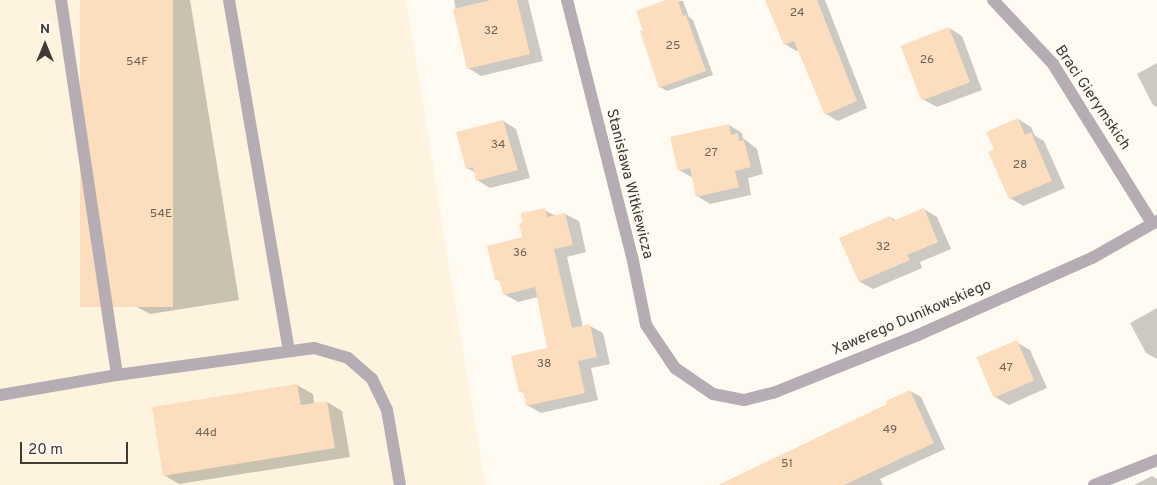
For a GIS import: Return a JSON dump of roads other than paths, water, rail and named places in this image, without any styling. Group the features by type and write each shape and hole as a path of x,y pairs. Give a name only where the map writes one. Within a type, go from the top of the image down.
{"street":[{"path":"61,0 117,375"},
{"path":"229,0 289,350"},
{"name":"Stanisława Witkiewicza","path":"567,0 632,256 646,325 675,368"},
{"name":"Braci Gierymskich","path":"992,0 1053,64 1155,222"},
{"name":"Xawerego Dunikowskiego","path":"675,368 713,394 744,400 774,393 918,334 1092,258 1155,222"},
{"path":"0,394 117,375 314,348 348,358 372,379 386,410 400,485"},
{"path":"1094,485 1157,460"}]}
